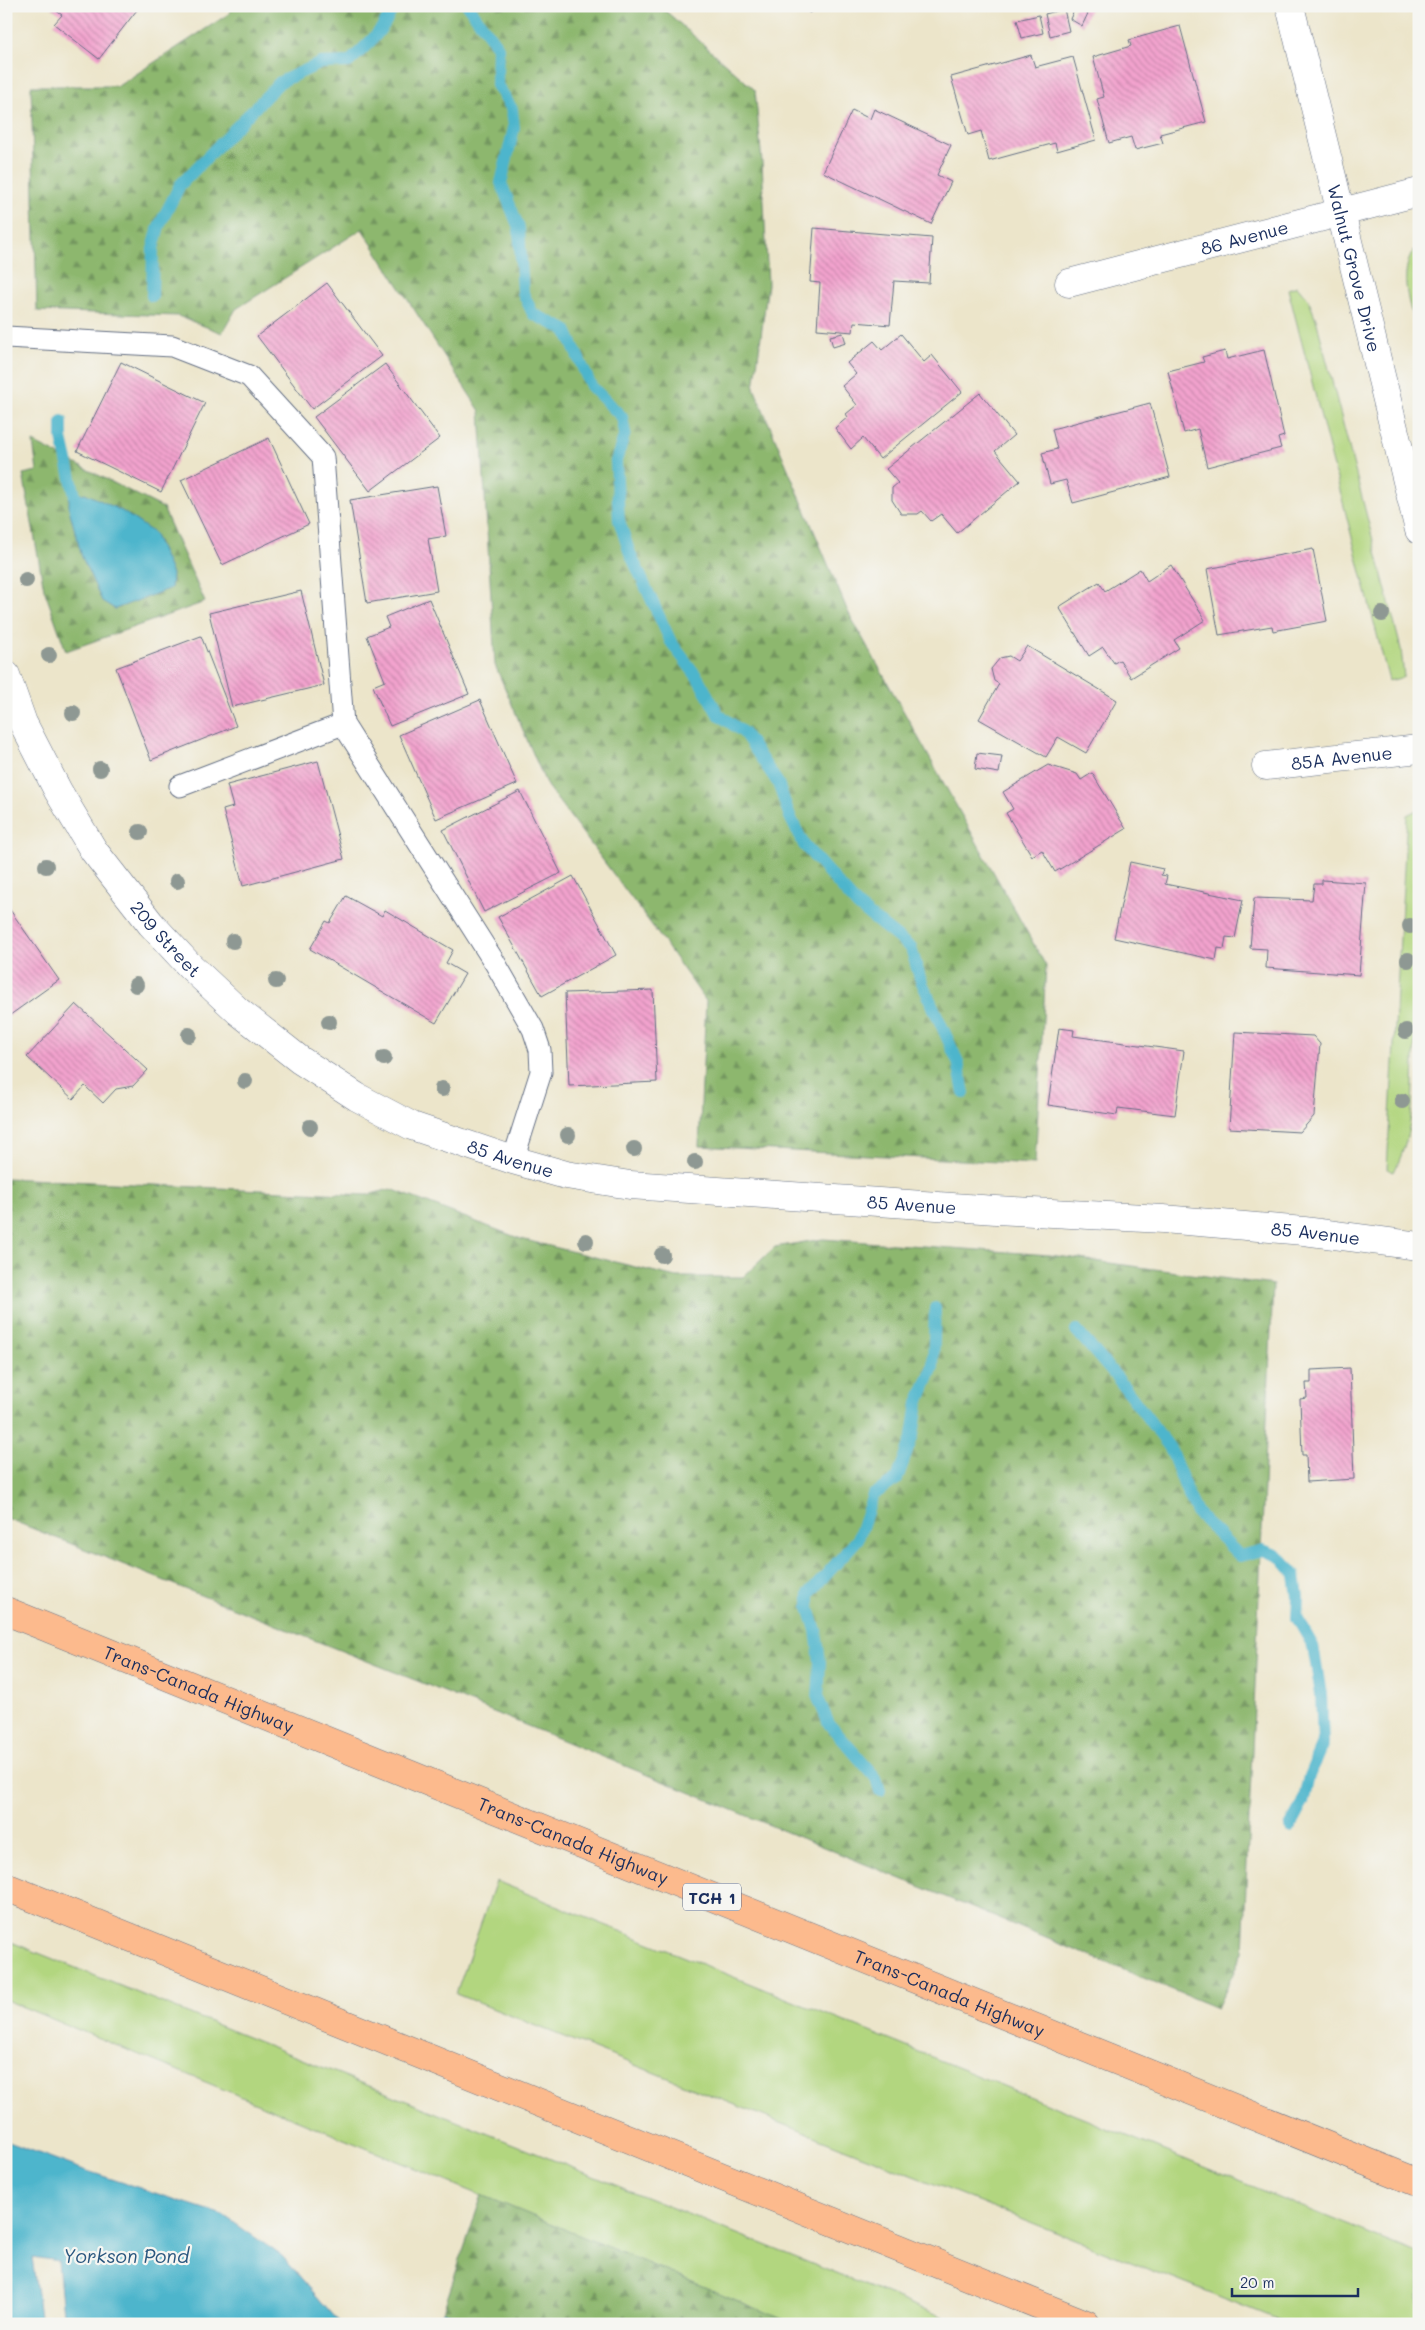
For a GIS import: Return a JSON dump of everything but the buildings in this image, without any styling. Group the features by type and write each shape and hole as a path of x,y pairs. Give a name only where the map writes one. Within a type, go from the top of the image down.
{"highway":[{"name":"Trans-Canada Highway","path":"6,1611 1419,2183"},
{"path":"6,1887 1086,2324"}],"street":[{"name":"Walnut Grove Drive","path":"1290,6 1419,530"},
{"name":"86 Avenue","path":"1069,283 1419,192"},
{"name":"209 Street","path":"6,675 23,723 58,790 94,851 151,924 189,965 238,1011 300,1060 357,1097 412,1126"},
{"name":"85A Avenue","path":"1266,766 1419,749"},
{"name":"85 Avenue","path":"412,1126 566,1175 630,1185 996,1210 1163,1219 1304,1232 1419,1246"}],"lane":[{"path":"6,337 172,346 249,376 323,457 342,724 494,963 533,1029 540,1050 541,1072 514,1160"},
{"path":"180,786 342,724"}],"green space":[{"path":"230,6 660,6 755,90 762,162 768,284 754,388 848,612 1046,966 1035,1164 699,1146 706,1001 651,924 547,786 495,665 480,411 362,229 236,309 222,333 178,316 37,311 31,86 118,86 230,13"},
{"path":"1414,250 1419,262 1419,339 1407,294 1406,282 1406,271"},
{"path":"1297,286 1308,299 1316,319 1401,649 1404,677 1389,681 1288,289"},
{"path":"33,442 163,508 205,602 66,651 44,589 23,474 37,471","holes":["85,493 172,574 69,498"]},
{"path":"1417,810 1419,814 1419,943 1412,1108 1406,1140 1394,1172 1387,1169 1407,815"},
{"path":"6,1178 367,1195 391,1189 521,1239 676,1277 743,1277 775,1247 823,1239 1050,1255 1273,1285 1243,1952 1217,2008 420,1682 6,1518"},
{"path":"496,1881 1419,2254 1419,2324 1287,2324 456,1994"},
{"path":"6,1940 961,2324 794,2324 6,2000"},
{"path":"482,2195 794,2324 480,2324 443,2311"}],"water":[{"path":"85,493 122,511 154,533 172,574 171,588 115,609 102,601 82,557 69,509 69,498"},
{"name":"Yorkson Pond","path":"6,2141 84,2170 223,2215 282,2256 341,2324 64,2324 58,2261 32,2257 41,2324 6,2324"},
{"path":"443,2311 480,2324 439,2324"}],"waterway":[{"path":"152,296 153,249 159,226 180,185 280,82 321,63 349,62 380,30 393,6"},
{"path":"468,6 498,47 497,85 512,109 514,128 501,183 519,228 523,293 533,314 566,330 591,386 622,417 625,433 616,461 619,520 629,551 671,642 698,678 718,714 744,733 778,783 790,817 804,845 858,906 911,948 920,978 958,1062 964,1093"},
{"path":"62,421 62,438 75,496"},
{"path":"880,1791 876,1778 829,1724 818,1698 820,1662 816,1630 809,1608 809,1594 858,1539 873,1495 897,1479 913,1435 918,1403 933,1367 935,1308"},
{"path":"1076,1330 1119,1380 1170,1448 1197,1513 1240,1556 1263,1550 1279,1556 1295,1575 1298,1597 1297,1618 1313,1646 1321,1694 1323,1743 1309,1776 1303,1803 1290,1827"}]}
